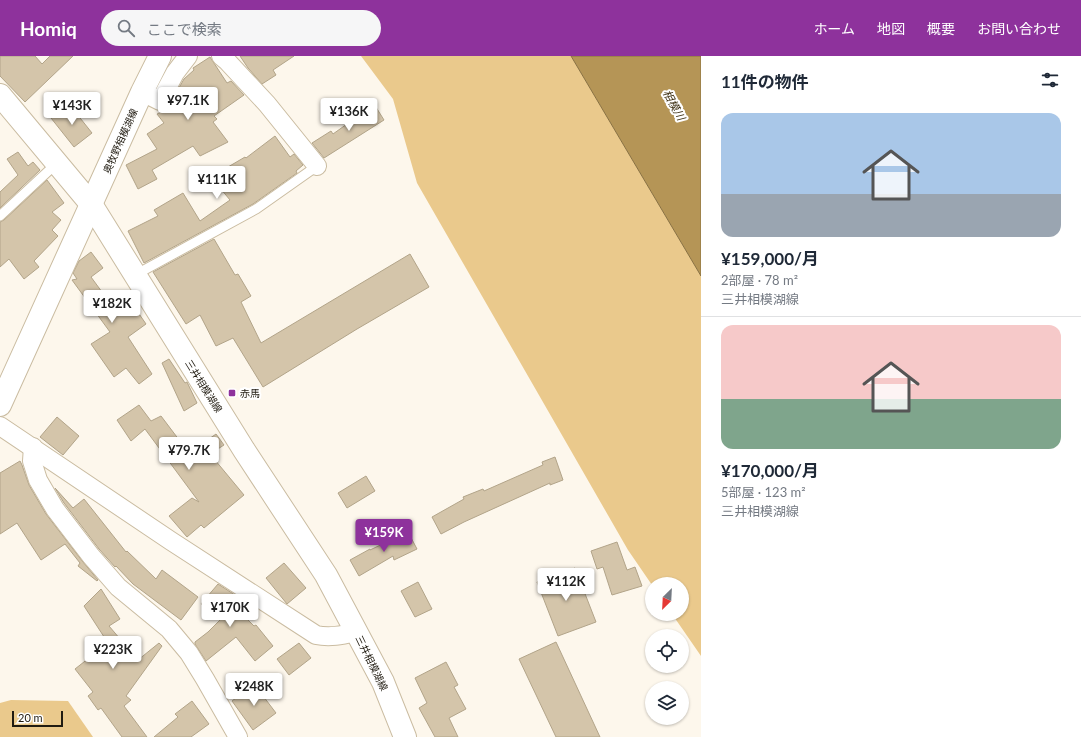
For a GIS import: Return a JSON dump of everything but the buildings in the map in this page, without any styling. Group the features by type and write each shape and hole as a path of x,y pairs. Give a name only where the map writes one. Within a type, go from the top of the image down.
{"main road":[{"name":"奥牧野相模湖線","path":"0,405 142,92 160,56"},
{"name":"三井相模湖線","path":"0,95 91,204 244,450 326,575 383,682 405,737"}],"street":[{"path":"142,92 160,101 175,73 188,56"},
{"path":"221,56 267,104 317,166"},
{"path":"0,426 171,541 316,635 324,637 357,632"},
{"path":"33,447 32,461 38,480 55,509 118,587 168,629 189,654 205,678 238,737"}],"lane":[{"path":"0,216 57,163"},
{"path":"135,276 256,209 317,166"}],"shaded area":[{"path":"361,56 571,56 701,276 701,656 689,639 689,629 682,629 677,621 689,621 689,577 647,577 628,550 417,183 393,99"},
{"path":"11,700 68,701 93,737 0,737 0,703"}],"water":[{"name":"相模川","path":"571,56 701,56 701,276"}],"place":[{"name":"赤馬","path":"232,393"}]}
